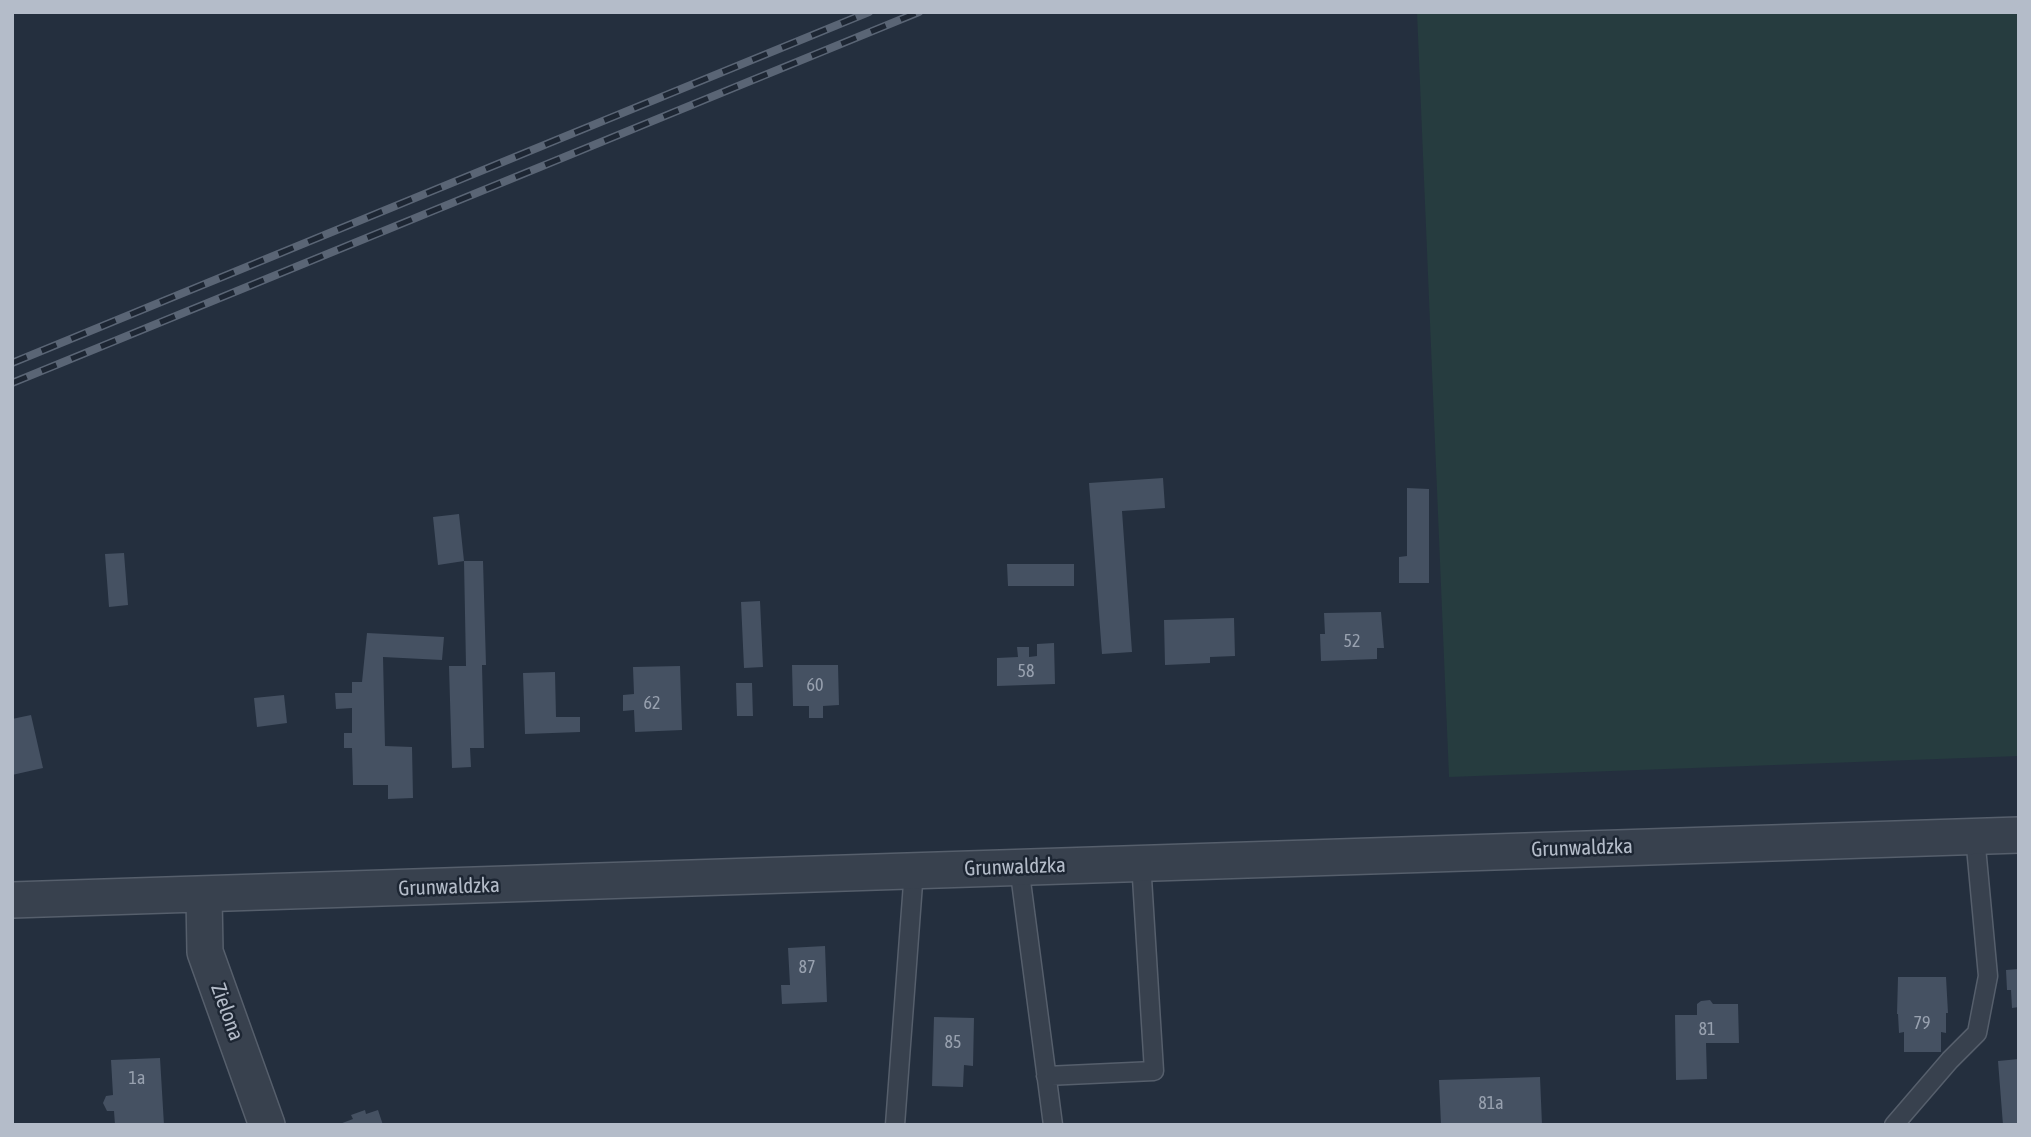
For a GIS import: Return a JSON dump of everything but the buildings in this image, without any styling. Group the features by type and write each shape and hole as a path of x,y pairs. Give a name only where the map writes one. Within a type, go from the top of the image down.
{"street":[{"name":"Grunwaldzka","path":"12,900 2019,835"},
{"name":"Zielona","path":"204,895 205,952 267,1125"}],"lane":[{"path":"1895,1125 1950,1060 1977,1033 1988,976 1975,836"},
{"path":"1046,1076 1154,1071 1141,862"},
{"path":"1018,866 1053,1125"},
{"path":"895,1125 914,870"}],"green space":[{"path":"1417,12 2019,12 2019,756 1449,777"}],"railway":[{"path":"12,363 869,12"},
{"path":"12,383 919,12"}]}
